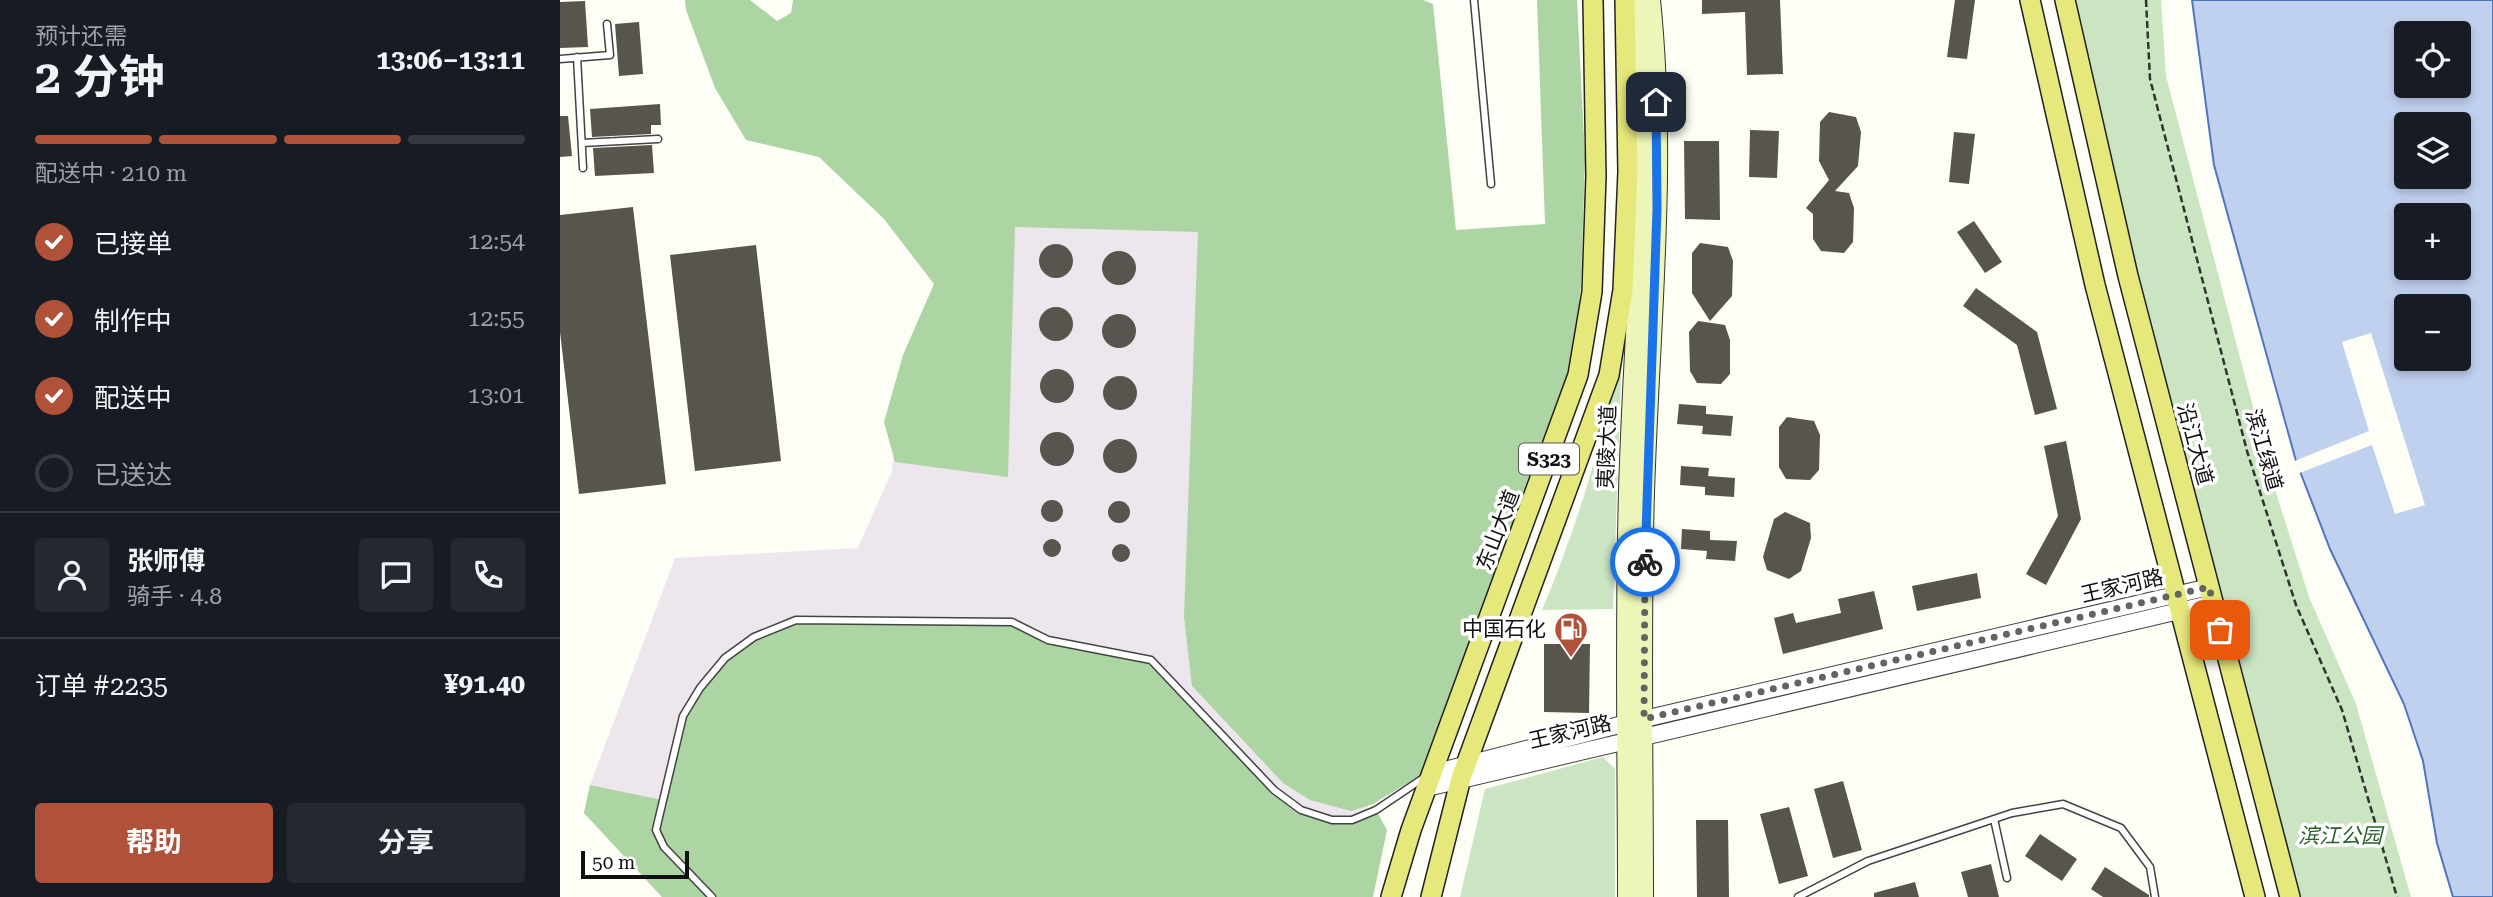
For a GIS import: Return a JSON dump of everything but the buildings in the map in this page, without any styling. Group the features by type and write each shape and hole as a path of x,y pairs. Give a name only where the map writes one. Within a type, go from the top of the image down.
{"main road":[{"name":"东山大道","path":"1391,897 1430,780 1578,375 1592,292 1596,189 1593,0"},
{"path":"1431,897 1464,771 1609,375 1623,290 1628,172 1625,0"},
{"name":"夷陵大道","path":"1633,0 1639,50 1640,208 1628,494 1644,897"},
{"name":"夷陵大道","path":"1626,897 1636,730 1657,209 1656,49 1651,0"},
{"path":"2030,0 2095,285 2255,897"},
{"name":"沿江大道","path":"2065,0 2128,276 2290,897"}],"street":[{"name":"王家河路","path":"1430,780 2211,595"}],"lane":[{"path":"1474,0 1491,184"},
{"path":"560,59 610,55 607,24"},
{"path":"577,57 583,168"},
{"path":"582,143 658,139"},
{"path":"712,897 664,847 656,830 683,716 725,658 754,637 796,620 1012,622 1048,640 1151,660 1274,790 1301,810 1332,820 1352,820 1430,780"},
{"path":"1798,897 1868,862 1994,819 2063,804 2120,828 2150,867 2155,897"},
{"path":"1994,819 2007,878"}],"path":[{"name":"滨江绿道","path":"2146,0 2150,79 2247,451 2296,605 2342,710 2397,897"}],"shaded area":[{"path":"1193,137 1326,713 1384,843 662,897 584,813 590,785 675,558 858,548 892,471 903,355 937,322 960,244"}],"green space":[{"path":"685,0 750,0 777,21 791,13 793,0 1423,0 1433,4 1456,230 1545,224 1537,0 1577,0 1585,159 1581,284 1572,373 1429,770 1373,804 1351,811 1310,800 1283,783 1192,686 1184,617 1198,232 1015,227 1008,477 895,462 884,422 903,355 934,284 884,219 819,157 746,140 715,88 686,10"},
{"name":"滨江公园","path":"2075,0 2161,0 2166,76 2273,483 2309,597 2356,704 2411,897 2301,897 2142,292"},
{"path":"1622,349 1613,609 1542,610 1588,481 1607,416"},
{"path":"796,620 1012,622 1048,640 1151,660 1274,790 1301,810 1332,820 1352,819 1376,810 1387,830 1373,897 662,897 584,813 590,785 662,800 683,716 725,658 754,637"},
{"path":"1603,757 1615,769 1615,897 1460,897 1485,789"}],"water":[{"path":"2192,0 2493,0 2493,897 2453,897 2437,843 2423,761 2404,704 2330,549 2296,461 2214,165"}],"pier":[{"path":"2371,333 2425,505 2395,514 2372,445 2297,474 2292,462 2369,431 2342,342"}],"way so far":[{"path":"1645,562 1644,719 2209,587 2220,630"}],"place":[{"name":"中国石化","path":"1571,659"}],"route":[{"path":"1645,562 1645,495 1657,209 1656,102"}]}
